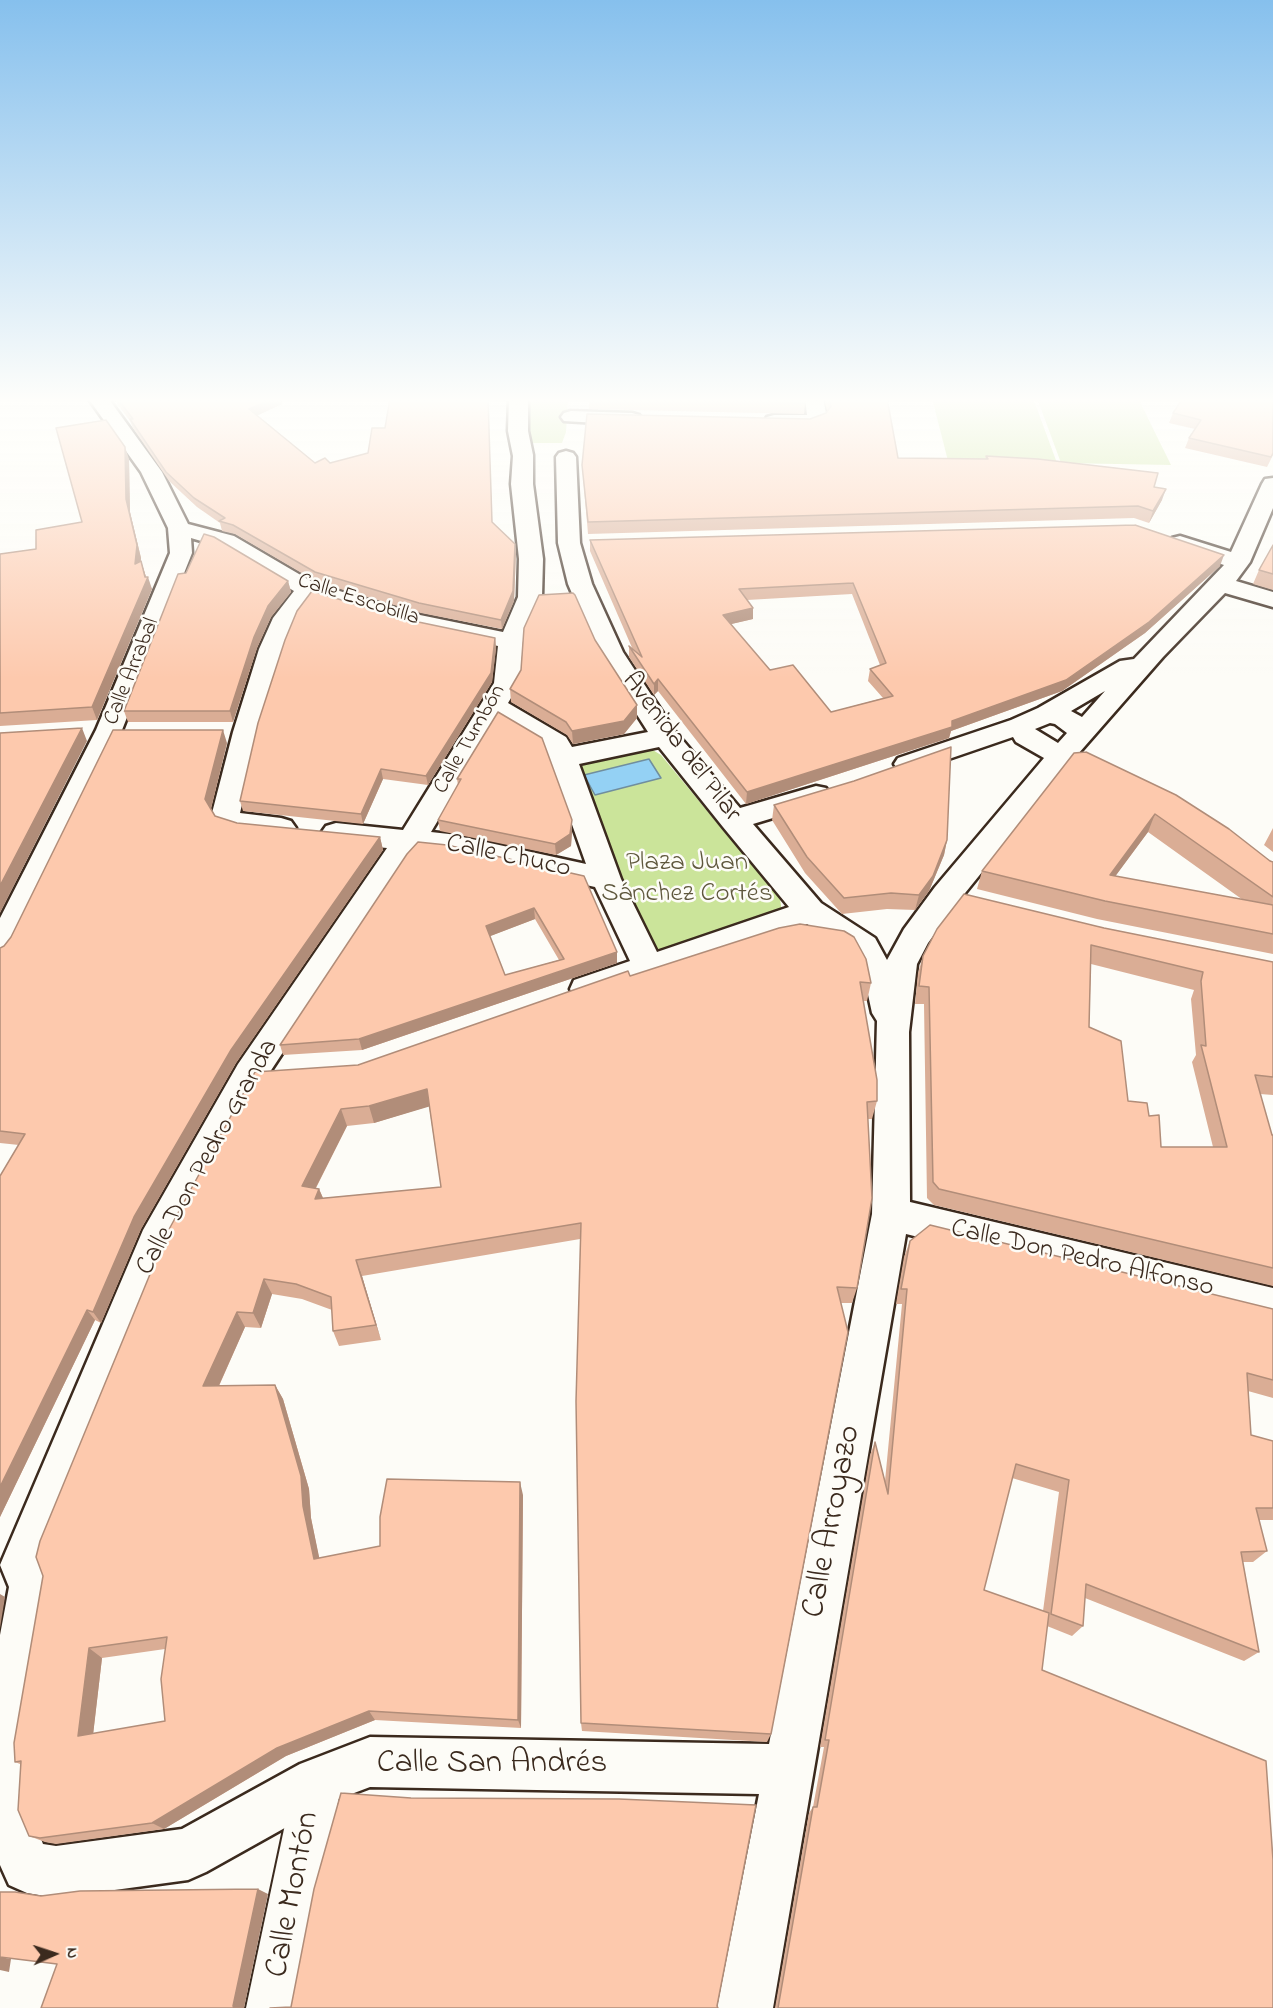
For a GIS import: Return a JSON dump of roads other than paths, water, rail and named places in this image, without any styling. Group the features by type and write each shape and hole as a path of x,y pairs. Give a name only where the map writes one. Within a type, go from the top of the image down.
{"street":[{"name":"Calle Arrabal","path":"0,949 109,730 181,553 179,528 161,492"},
{"name":"Calle Tumbón","path":"411,841 507,683 511,641 530,597 531,559 523,492"},
{"path":"556,492 567,506"},
{"name":"Avenida del Pilar","path":"564,492 567,506 581,542 580,584 610,652 665,737 810,911 864,946"},
{"path":"882,773 1020,726 1047,714 1154,652 1221,584 1239,562 1270,492"},
{"name":"Calle Escobilla","path":"179,528 226,542 308,589 415,621 511,641"},
{"path":"1155,534 1239,562"},
{"path":"1221,584 1273,600"},
{"name":"Calle Chuco","path":"308,589 285,618 234,732 226,813 230,820 241,824 449,844 606,879"},
{"name":"Calle Arroyazo","path":"891,1032 901,964 915,937 961,899 1075,750 1154,652"},
{"path":"494,706 556,743 606,879 649,967"},
{"path":"1020,726 1026,736 1035,742 1075,750 1076,725 1063,717 1047,714"},
{"path":"76,732 109,730 116,733 140,733"},
{"path":"563,758 665,737"},
{"path":"733,820 841,787"},
{"name":"Calle Don Pedro Granda","path":"11,1566 157,1242 250,1074 396,857 411,841"},
{"path":"555,999 810,911"},
{"path":"864,946 889,939 915,937"},
{"name":"Calle Arroyazo","path":"745,2008 787,1769 891,1214 891,1032 887,1001 880,976 864,946"},
{"path":"250,1074 287,1072"},
{"name":"Calle Don Pedro Alfonso","path":"891,1214 1273,1306"},
{"name":"Calle San Andrés","path":"11,1566 32,1587 3,1751 6,1816 27,1867 56,1872 188,1854 318,1782 370,1762 787,1769"},
{"name":"Calle Montón","path":"272,2008 318,1782"}],"water":[{"path":"649,759 661,778 595,795 584,775"}],"park label":[{"name":"Plaza Juan Sánchez Cortés","path":"687,880"}]}
